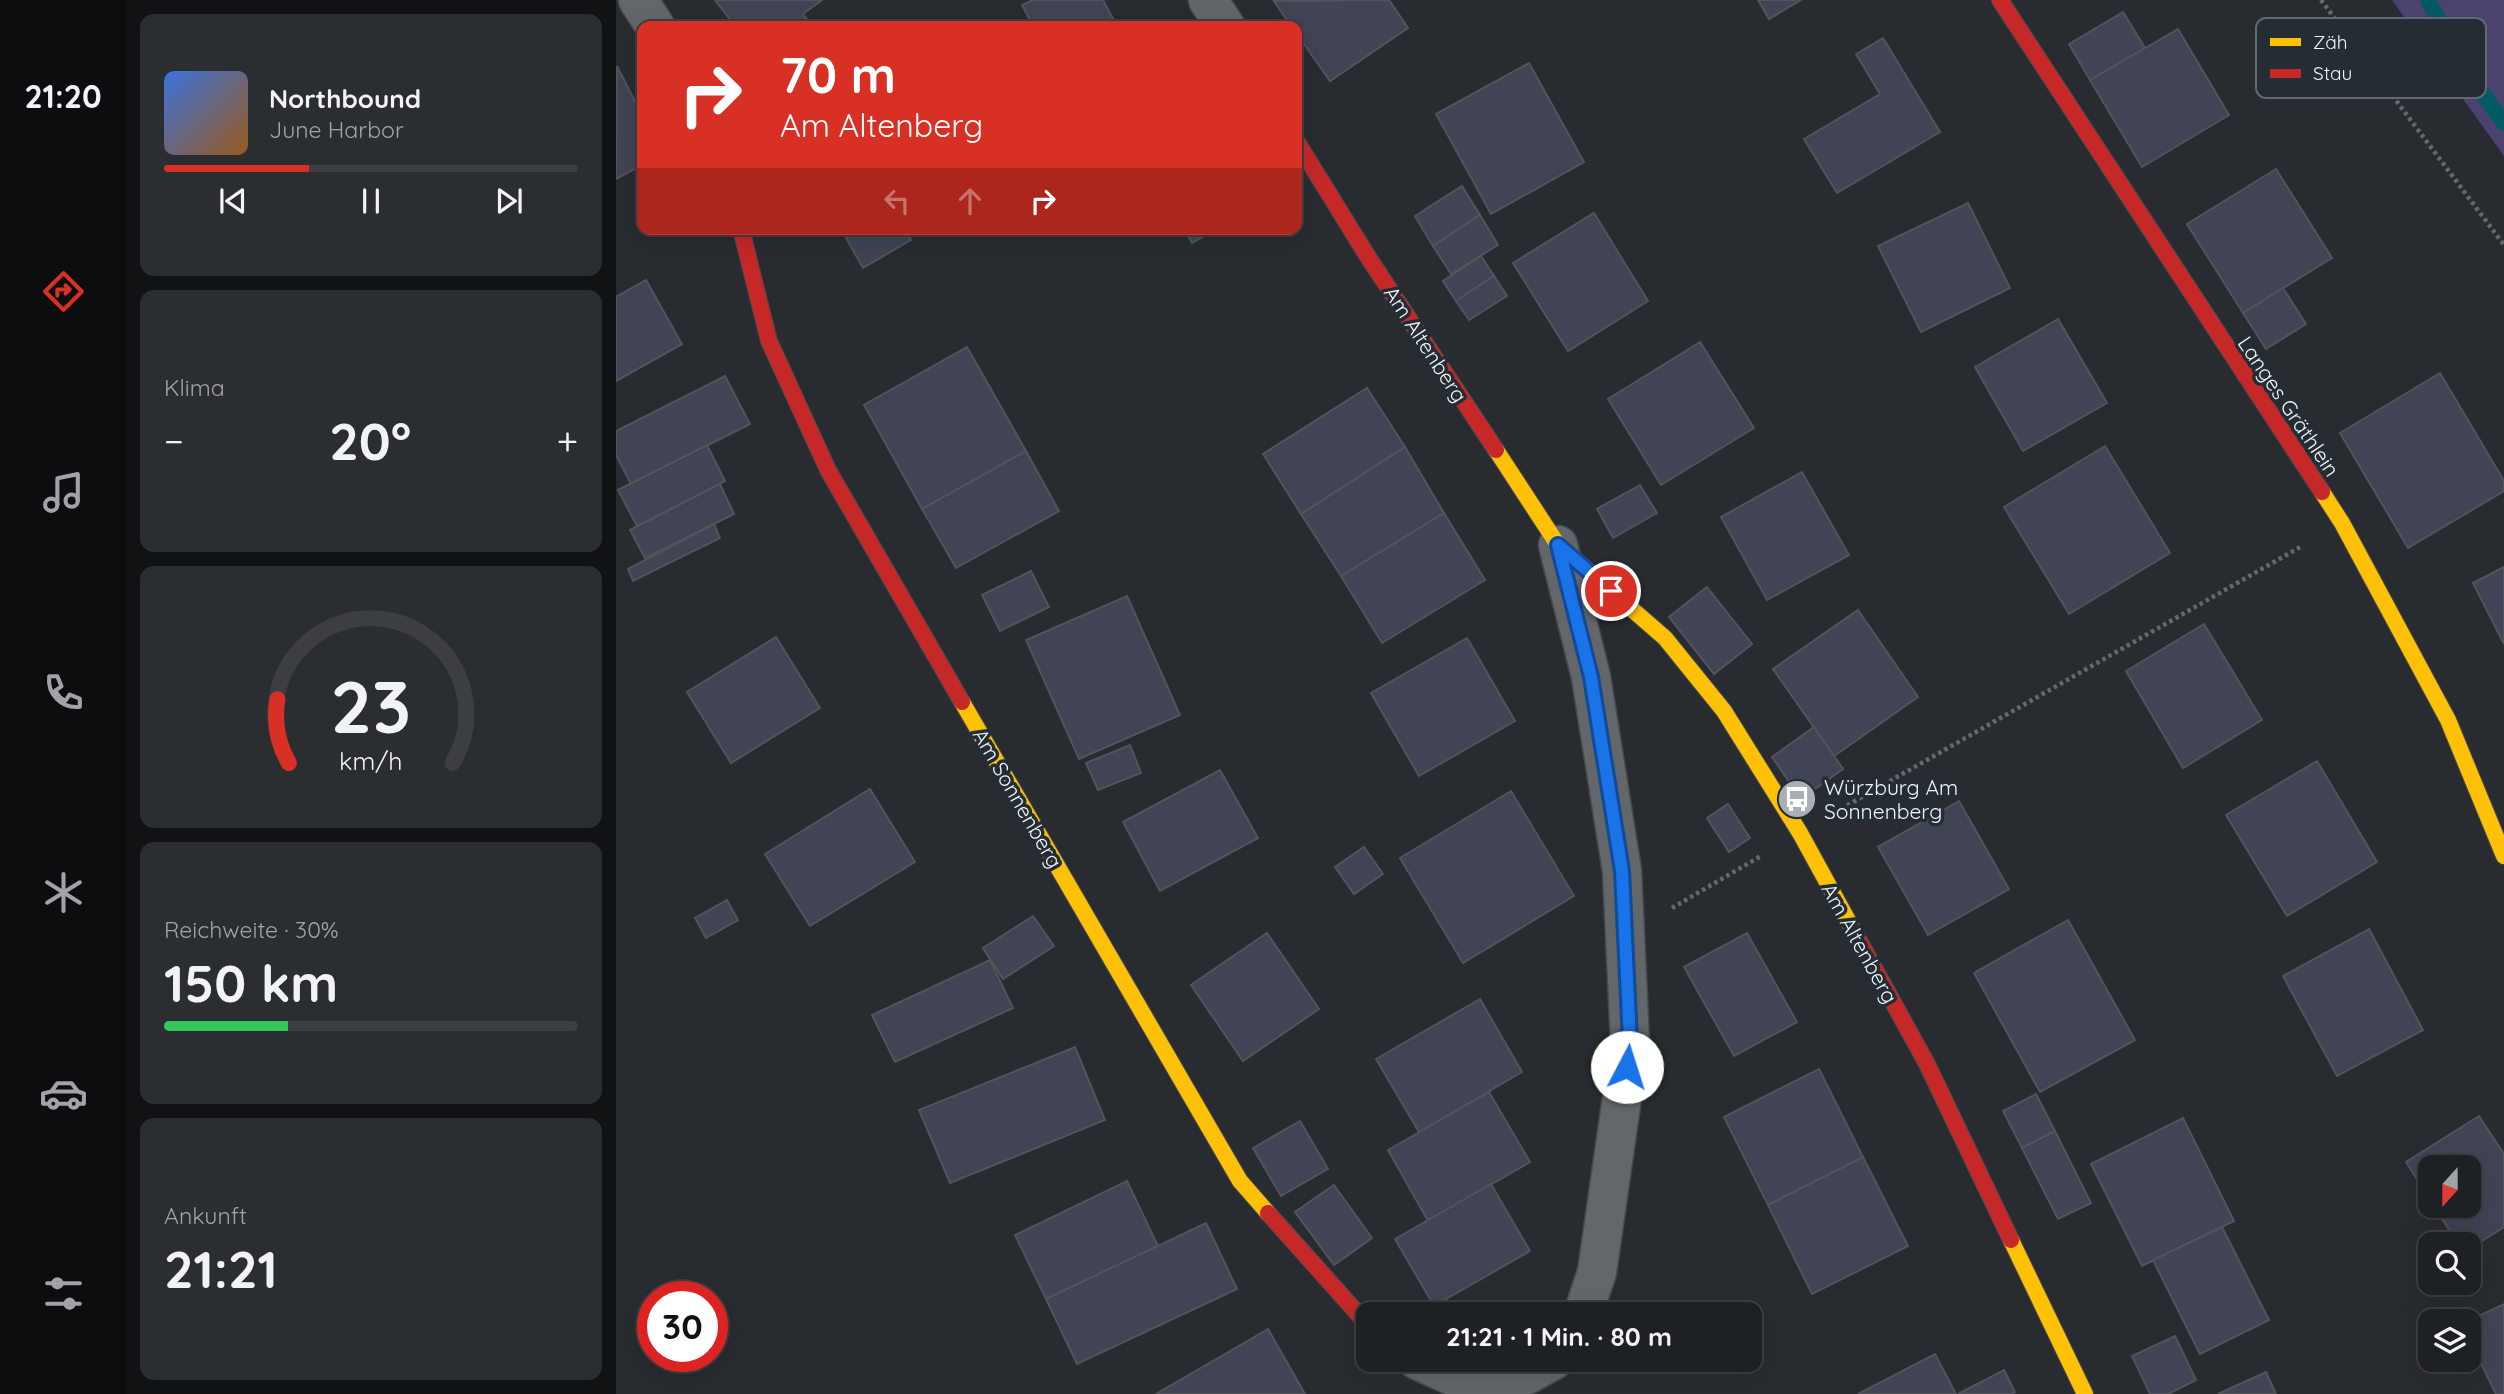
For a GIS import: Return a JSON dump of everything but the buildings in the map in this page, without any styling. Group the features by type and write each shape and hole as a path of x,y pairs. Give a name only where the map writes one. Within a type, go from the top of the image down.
{"street":[{"path":"638,0 652,21"},
{"path":"1208,0 1221,21"},
{"name":"Langes Gräthlein","path":"2000,0 2193,299 2342,523 2448,720 2504,856"},
{"name":"Am Altenberg","path":"1302,150 1368,257 1558,545 1665,638 1724,711 1800,833 1927,1064 2085,1394"},
{"name":"Am Sonnenberg","path":"742,235 769,341 828,470 1240,1181 1356,1312"},
{"name":"Am Altenberg","path":"1558,545 1591,677 1622,871 1630,1042 1597,1272 1587,1302"},
{"path":"1443,1372 1474,1386 1526,1372"}],"path":[{"path":"2321,0 2334,18"},
{"path":"2394,98 2504,245"},
{"path":"1625,935 2342,523"}],"shaded area":[{"path":"2392,0 2504,0 2504,156 2462,98 2486,98 2486,18 2405,18"}],"waterway":[{"path":"2428,0 2438,18"},
{"path":"2486,98 2504,123"}],"traffic: slow":[{"path":"1496,450 1558,545 1665,638 1724,711 1800,833 1851,926"},
{"path":"2322,492 2342,523 2448,720 2504,856"},
{"path":"962,702 1240,1181 1268,1213"},
{"path":"2011,1240 2085,1394"}],"traffic: jam":[{"path":"2000,0 2322,492"},
{"path":"1302,150 1368,257 1496,450"},
{"path":"742,235 769,341 828,470 962,702"},
{"path":"1851,926 1927,1064 2011,1240"},
{"path":"1268,1213 1356,1312"}],"place":[{"name":"Würzburg Am Sonnenberg","path":"1797,799"}],"route":[{"path":"1611,591 1558,545 1591,677 1622,871 1630,1042 1627,1067"}]}
